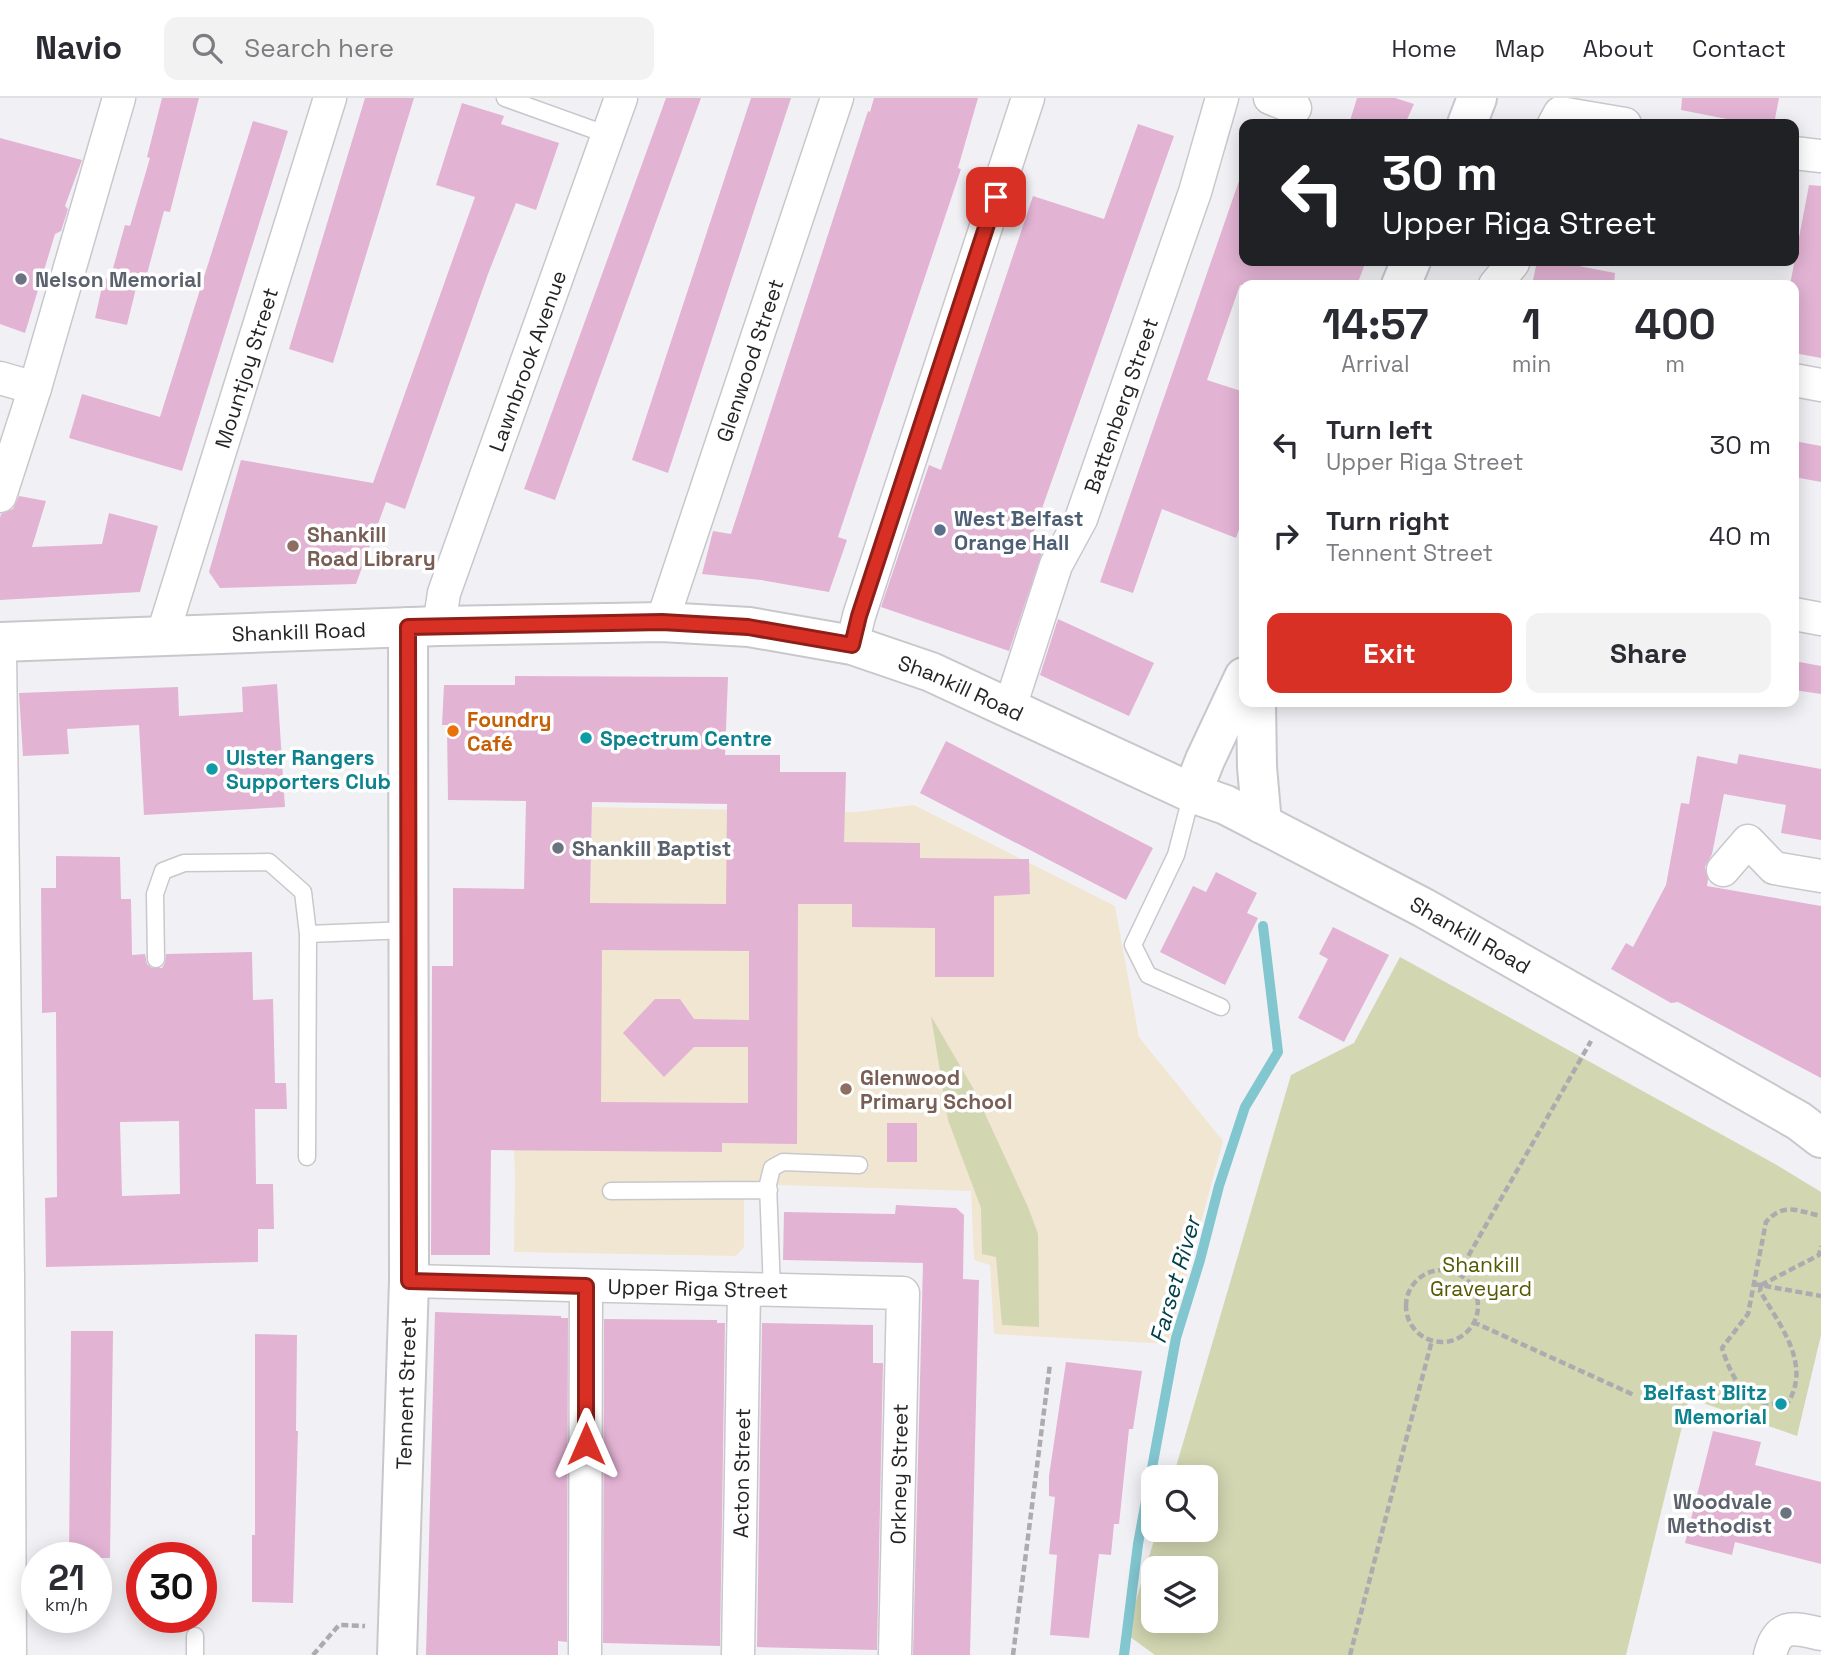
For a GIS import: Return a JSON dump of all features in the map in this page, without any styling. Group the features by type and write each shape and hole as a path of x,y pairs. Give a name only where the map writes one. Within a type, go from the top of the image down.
{"main road":[{"path":"1469,119 1477,98"},
{"name":"Shankill Road","path":"0,642 330,632 424,626 662,622 748,627 852,645 931,672 1192,793 1226,805 1424,908 1799,1121 1821,1138"},
{"name":"Tennent Street","path":"398,1641 409,1281 408,930 424,626"},
{"path":"1192,793 1239,688"},
{"path":"1256,707 1257,767 1262,824"}],"street":[{"path":"0,496 35,388 119,98"},
{"name":"Mountjoy Street","path":"162,637 330,98"},
{"name":"Lawnbrook Avenue","path":"424,626 444,593 621,98"},
{"name":"Glenwood Street","path":"662,622 837,98"},
{"path":"852,645 859,616 1028,98"},
{"name":"Battenberg Street","path":"1010,707 1056,565 1081,519 1155,307 1195,192 1222,98"},
{"path":"1557,119 1560,113 1595,119"},
{"path":"1799,154 1821,156"},
{"path":"0,378 35,388"},
{"path":"1799,381 1821,385"},
{"path":"1799,615 1821,619"},
{"path":"0,653 5,1511 10,1655"},
{"path":"1723,870 1748,841 1774,868 1821,876"},
{"name":"Upper Riga Street","path":"409,1281 903,1293"},
{"path":"585,1655 586,1286"},
{"name":"Acton Street","path":"738,1655 758,1291"},
{"name":"Orkney Street","path":"895,1655 903,1293"},
{"path":"1770,1655 1781,1633 1793,1627 1821,1634"}],"lane":[{"path":"505,98 608,135"},
{"path":"1192,793 1176,855 1133,946 1148,975 1221,1007"},
{"path":"156,958 155,894 163,871 184,863 269,862 303,892 308,934 307,1157"},
{"path":"308,934 408,930"},
{"path":"758,1291 772,1168 783,1163 859,1165"},
{"path":"611,1191 769,1190"},
{"path":"195,1636 195,1655"}],"path":[{"path":"1458,1274 1608,1012"},
{"path":"1761,1285 1760,1291 1791,1346 1798,1367 1796,1388 1789,1401 1781,1404 1763,1403 1742,1390 1730,1372 1722,1348 1748,1314 1766,1222 1774,1212 1790,1209 1821,1216"},
{"path":"1761,1285 1819,1255 1821,1247"},
{"path":"1447,1270 1458,1274 1468,1281 1474,1292 1477,1303 1473,1322 1462,1335 1451,1341 1432,1340 1419,1334 1411,1325 1407,1314 1409,1291 1424,1275 1447,1270"},
{"path":"1754,1284 1821,1296"},
{"path":"1473,1322 1633,1395"},
{"path":"1350,1655 1432,1340"},
{"path":"1013,1655 1050,1364"},
{"path":"313,1655 339,1625 398,1641"}],"shaded area":[{"name":"Glenwood Primary School","path":"914,805 1115,906 1139,1037 1223,1141 1168,1344 994,1334 990,1265 974,1260 971,1191 744,1184 744,1247 736,1256 514,1252 515,1176 505,963 589,958 592,807 856,812"}],"green space":[{"name":"Shankill Graveyard","path":"1400,957 1821,1192 1821,1335 1797,1436 1689,1398 1626,1655 1155,1655 1126,1634 1141,1584 1141,1633 1218,1633 1218,1556 1149,1556 1153,1542 1218,1542 1218,1465 1177,1465 1291,1075 1354,1043"},
{"path":"931,1016 973,1088 1038,1234 1039,1327 1002,1325 996,1257 982,1254 981,1208 948,1120"}],"building":[{"path":"162,98 199,98 170,212 164,211 147,274 140,272 127,325 95,318 104,278 110,279 125,225 130,226 150,158 147,157"},
{"path":"365,98 414,98 333,363 289,349"},
{"path":"666,98 701,98 555,500 524,489"},
{"path":"751,98 791,98 668,473 632,460"},
{"path":"874,98 978,98 958,168 961,169 838,537 847,540 829,592 761,580 702,574 713,531 731,534"},
{"path":"1357,98 1395,98 1414,104 1407,119 1351,119"},
{"path":"1682,98 1779,98 1775,119 1727,119 1681,110"},
{"path":"462,103 504,116 501,124 559,143 536,210 516,203 488,274 405,509 386,502 356,584 220,588 209,572 241,460 373,483 475,197 436,185"},
{"path":"253,121 288,131 182,471 69,438 82,394 160,417"},
{"path":"1138,124 1174,136 1029,545 1043,550 1009,651 881,607 929,465 941,470 1033,196 1104,219"},
{"name":"Nelson Memorial","path":"0,138 82,160 65,206 68,209 61,231 55,234 25,333 0,324"},
{"path":"1239,181 1239,266 1364,266 1359,280 1239,280 1239,288 1207,380 1239,390 1239,529 1236,538 1162,509 1133,593 1100,582"},
{"path":"1809,185 1821,186 1821,358 1799,354 1799,280 1791,280 1794,266 1799,266 1799,238"},
{"path":"1536,266 1579,266 1615,273 1614,280 1533,280"},
{"path":"1799,442 1821,446 1821,482 1799,478"},
{"path":"19,496 46,501 32,547 102,544 109,513 158,526 140,592 0,600 0,518 1,514 13,509"},
{"path":"1058,619 1154,663 1129,716 1040,675"},
{"path":"1799,662 1821,666 1821,694 1799,691"},
{"path":"515,676 728,677 725,755 780,755 780,772 846,772 844,842 920,843 920,858 1029,859 1030,894 994,896 994,977 935,977 935,928 852,927 852,904 798,904 797,1144 722,1143 722,1152 491,1150 490,1255 431,1255 432,966 453,966 453,888 524,889 526,801 448,800 447,725 442,725 444,685 515,685","holes":["592,802 727,804 726,904 590,903","602,950 749,951 749,1020 694,1019 680,999 655,999 623,1033 664,1077 694,1047 748,1047 748,1103 601,1102"]},
{"name":"Ulster Rangers Supporters Club","path":"277,684 285,807 144,815 139,725 67,729 69,754 23,756 19,693 178,687 179,716 243,712 242,687"},
{"path":"946,741 1153,848 1126,900 920,793"},
{"path":"1739,754 1821,769 1821,840 1781,833 1786,805 1724,794 1712,854 1705,867 1707,886 1821,906 1821,1078 1678,1002 1671,1003 1611,969 1626,943 1633,947 1666,885 1681,803 1689,804 1697,756 1737,764"},
{"path":"56,856 120,857 121,899 131,899 132,955 145,954 147,964 152,968 162,968 166,954 252,952 253,1000 273,999 275,1083 286,1083 287,1109 255,1109 256,1184 273,1184 274,1229 258,1229 258,1262 46,1267 45,1198 57,1197 56,1012 42,1013 41,888 56,888","holes":["179,1121 180,1194 122,1196 120,1122"]},
{"path":"1216,872 1257,893 1247,913 1258,918 1225,985 1160,952 1193,886 1206,892"},
{"path":"1333,927 1389,955 1344,1042 1298,1018 1328,959 1319,954"},
{"path":"887,1123 917,1123 917,1162 887,1162"},
{"path":"896,1205 956,1208 964,1215 963,1279 979,1280 970,1655 913,1655 923,1263 783,1260 784,1212 895,1214"},
{"path":"435,1312 568,1318 567,1642 558,1641 558,1655 426,1655"},
{"path":"604,1319 717,1320 717,1323 725,1323 720,1646 603,1643"},
{"path":"762,1323 873,1325 873,1363 883,1363 877,1650 757,1647"},
{"path":"71,1331 113,1331 110,1542 69,1542"},
{"path":"255,1334 297,1335 298,1431 293,1603 252,1602 252,1535 255,1535"},
{"path":"1066,1362 1142,1371 1133,1429 1129,1429 1119,1524 1114,1524 1111,1555 1099,1554 1089,1638 1050,1635 1057,1555 1049,1554 1055,1497 1049,1496 1049,1476"},
{"path":"1713,1431 1761,1442 1755,1465 1821,1482 1821,1564 1735,1542 1732,1555 1685,1543"}],"waterway":[{"name":"Farset River","path":"1124,1655 1138,1544 1176,1338 1219,1186 1245,1107 1278,1052 1263,926"}],"place":[{"name":"Nelson Memorial","path":"21,279"},
{"name":"West Belfast Orange Hall","path":"940,530"},
{"name":"Shankill Road Library","path":"293,546"},
{"name":"Foundry Café","path":"453,731"},
{"name":"Spectrum Centre","path":"586,738"},
{"name":"Ulster Rangers Supporters Club","path":"212,769"},
{"name":"Shankill Baptist","path":"558,848"},
{"name":"Glenwood Primary School","path":"846,1089"},
{"name":"Belfast Blitz Memorial","path":"1781,1404"},
{"name":"Woodvale Methodist","path":"1786,1513"}],"route":[{"path":"586,1444 586,1286 409,1281 408,627 662,622 748,627 852,645 859,616 996,197"}]}
